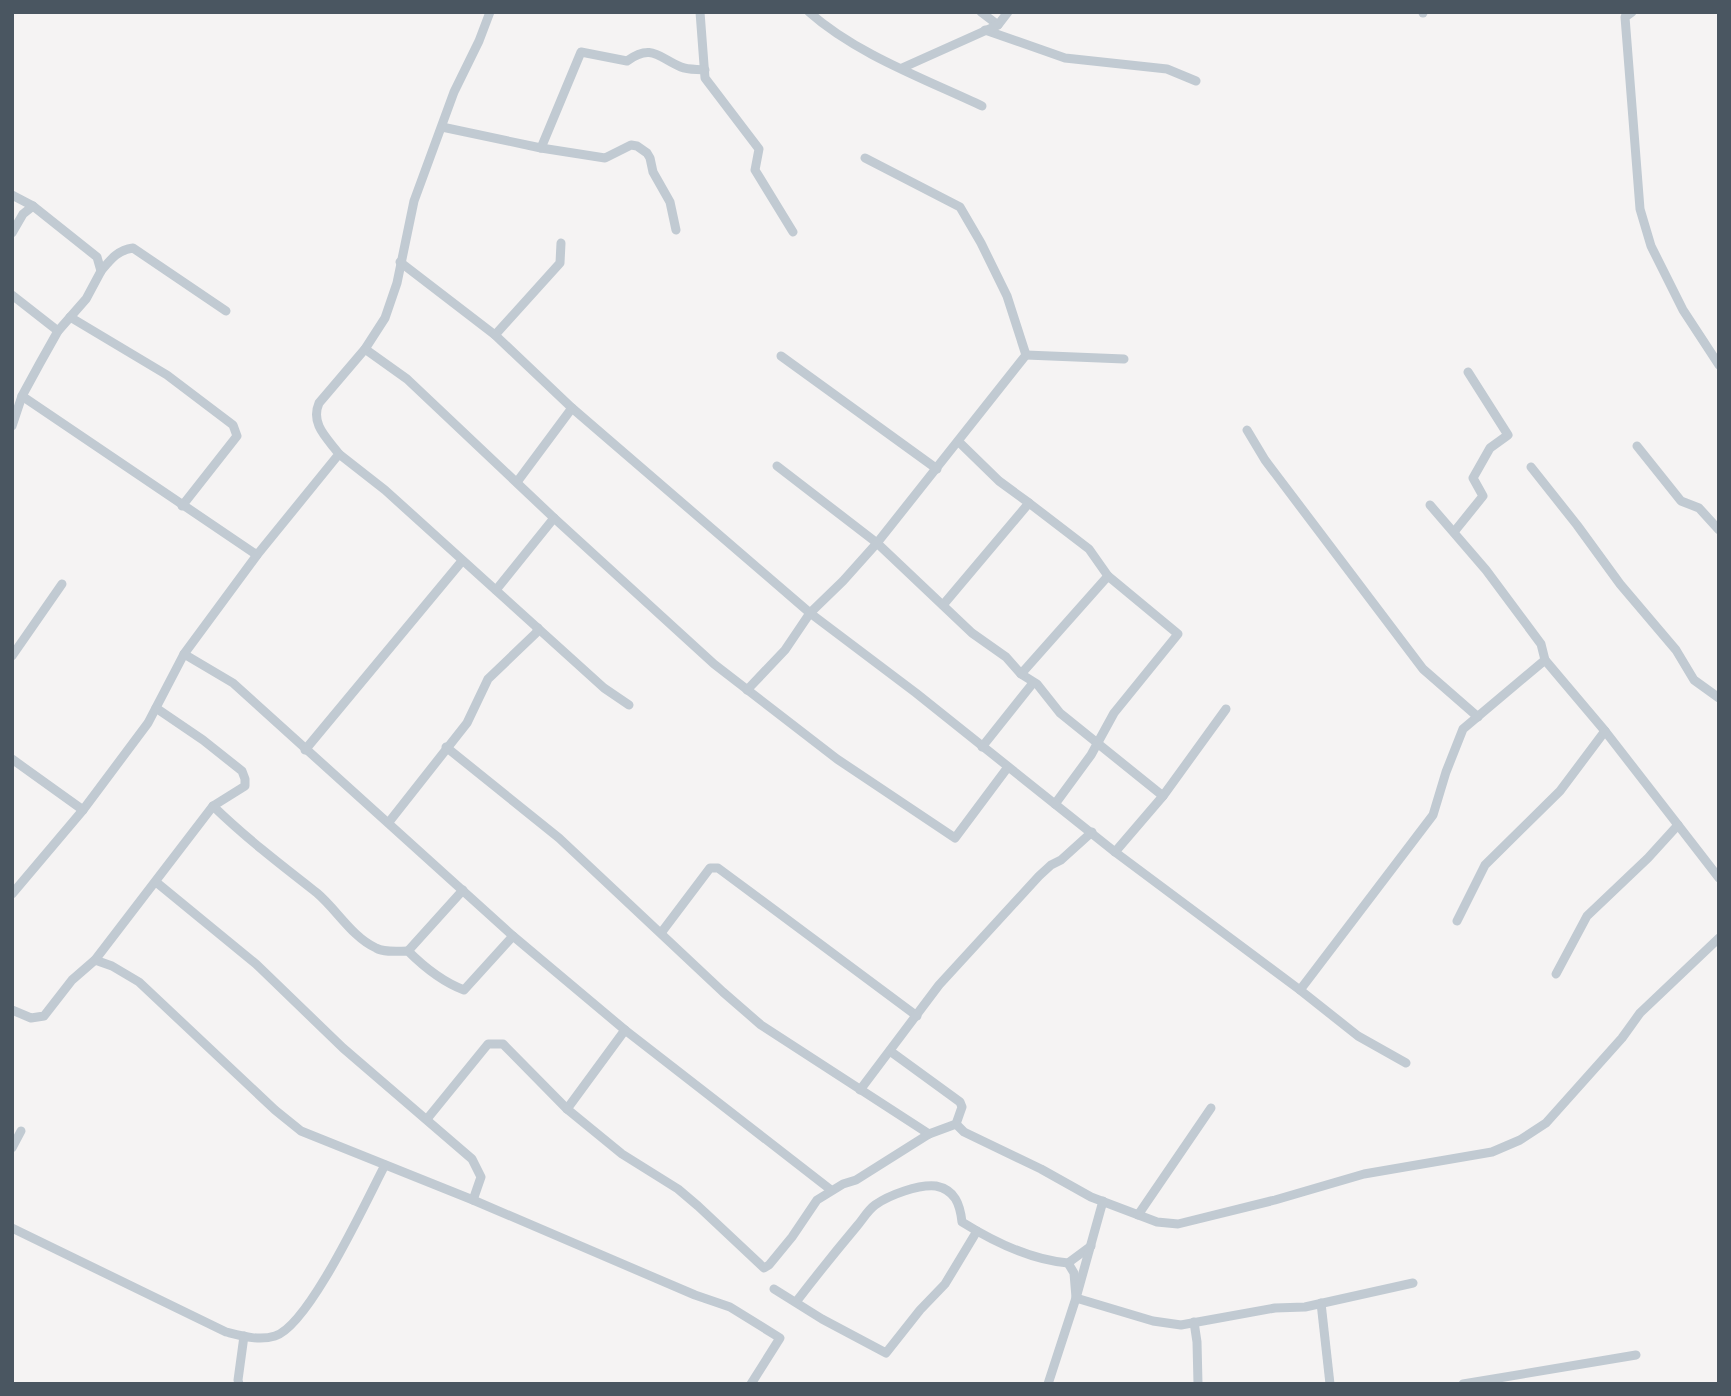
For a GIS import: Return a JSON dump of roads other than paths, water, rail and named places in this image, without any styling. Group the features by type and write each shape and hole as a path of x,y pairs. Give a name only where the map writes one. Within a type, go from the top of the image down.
{"street":[{"path":"490,12 454,92 414,201 385,318 365,349 319,402 316,409 318,427 340,454 386,490 604,688 629,705"},
{"path":"700,12 705,78 759,149 755,170 793,232"},
{"path":"809,12 829,31 982,106"},
{"path":"981,12 998,25"},
{"path":"902,68 998,25 1008,12"},
{"path":"1632,12 1625,17 1640,209 1651,246 1662,268 1684,310 1719,365"},
{"path":"985,30 1065,58 1167,69 1196,81"},
{"path":"541,148 581,52 627,61 637,54 656,52 683,68 705,70"},
{"path":"442,127 541,148 605,158 631,145 643,149 650,158 653,172 670,202 676,230"},
{"path":"865,158 960,207 1007,296 1026,355"},
{"path":"12,195 33,206 97,257 101,271"},
{"path":"12,233 23,214 33,206"},
{"path":"495,335 560,263 561,243"},
{"path":"12,426 22,396 58,331 86,299 101,271 123,249 133,248 226,311"},
{"path":"400,262 495,335 572,408 810,613 916,693 1115,852 1358,1036 1406,1063"},
{"path":"12,295 58,331"},
{"path":"70,317 167,375 236,430 237,436 183,506"},
{"path":"365,349 407,379 554,519 714,664 837,759 955,838 1008,767"},
{"path":"1026,355 1124,359"},
{"path":"747,690 785,650 810,613 843,582 877,542 1026,355"},
{"path":"781,356 937,469"},
{"path":"1454,532 1483,496 1473,478 1490,448 1508,435 1468,372"},
{"path":"22,396 257,555"},
{"path":"517,482 572,408"},
{"path":"1247,430 1265,460 1423,670 1478,717"},
{"path":"959,442 999,481 1089,549 1108,576 1178,634 1114,713 1091,755 1055,804"},
{"path":"1637,446 1681,501 1699,508 1719,530"},
{"path":"12,894 83,810 148,723 184,654 257,555 340,454"},
{"path":"777,466 877,542 980,639 1037,684 1060,713 1097,740 1163,796"},
{"path":"1531,467 1577,524 1620,584 1676,650 1694,680 1719,698"},
{"path":"943,605 1029,503"},
{"path":"1430,505 1486,570 1541,644 1545,660 1605,731 1719,878"},
{"path":"496,590 554,519"},
{"path":"305,750 462,561"},
{"path":"1021,674 1108,576"},
{"path":"12,656 62,584"},
{"path":"388,822 467,723 488,679 538,628"},
{"path":"184,654 233,683 513,936 625,1030 831,1190"},
{"path":"1300,990 1433,815 1463,729 1545,660"},
{"path":"982,747 1033,683"},
{"path":"12,1010 31,1018 44,1016 72,980 95,960 213,806 245,786 242,771 156,708"},
{"path":"1115,852 1163,796 1226,709"},
{"path":"1457,921 1485,864 1560,791 1605,731"},
{"path":"446,747 531,814 761,1025 929,1134"},
{"path":"12,758 83,810"},
{"path":"213,806 250,842 319,895 371,945 380,950 408,951 421,964 454,987 464,990 513,936"},
{"path":"1556,974 1587,916 1648,858 1678,825"},
{"path":"860,1090 939,985 1039,876 1092,832"},
{"path":"661,933 710,868 718,868 916,1016"},
{"path":"156,882 256,964 343,1048 472,1159 481,1177 472,1200"},
{"path":"408,951 463,890"},
{"path":"956,1124 964,1132 1103,1201 1157,1222 1178,1224 1364,1174 1492,1152 1520,1140 1546,1123 1622,1038 1640,1013 1719,938"},
{"path":"95,960 112,966 139,982 275,1110 301,1131 695,1295 730,1307 780,1338 751,1384"},
{"path":"568,1108 625,1030"},
{"path":"427,1119 488,1044 505,1045 568,1108 622,1154 678,1189 764,1268 792,1237 817,1200 831,1190 856,1180 929,1134 956,1124"},
{"path":"890,1051 960,1102 962,1107 956,1124"},
{"path":"1138,1214 1212,1108"},
{"path":"12,1148 21,1131"},
{"path":"12,1228 226,1332 244,1336 276,1336 298,1319 320,1286 385,1165"},
{"path":"796,1302 875,1205 906,1189 929,1186 950,1192 960,1203 962,1222 1016,1250 1048,1262 1068,1263 1091,1246"},
{"path":"1048,1384 1103,1201"},
{"path":"774,1289 822,1319 886,1353 920,1310 945,1284 977,1231"},
{"path":"1068,1263 1074,1273 1076,1298"},
{"path":"1076,1298 1153,1321 1181,1325 1275,1308 1321,1303 1413,1283"},
{"path":"1321,1303 1330,1384"},
{"path":"1194,1322 1198,1384"},
{"path":"239,1384 244,1336"},
{"path":"1463,1384 1636,1355"}]}
